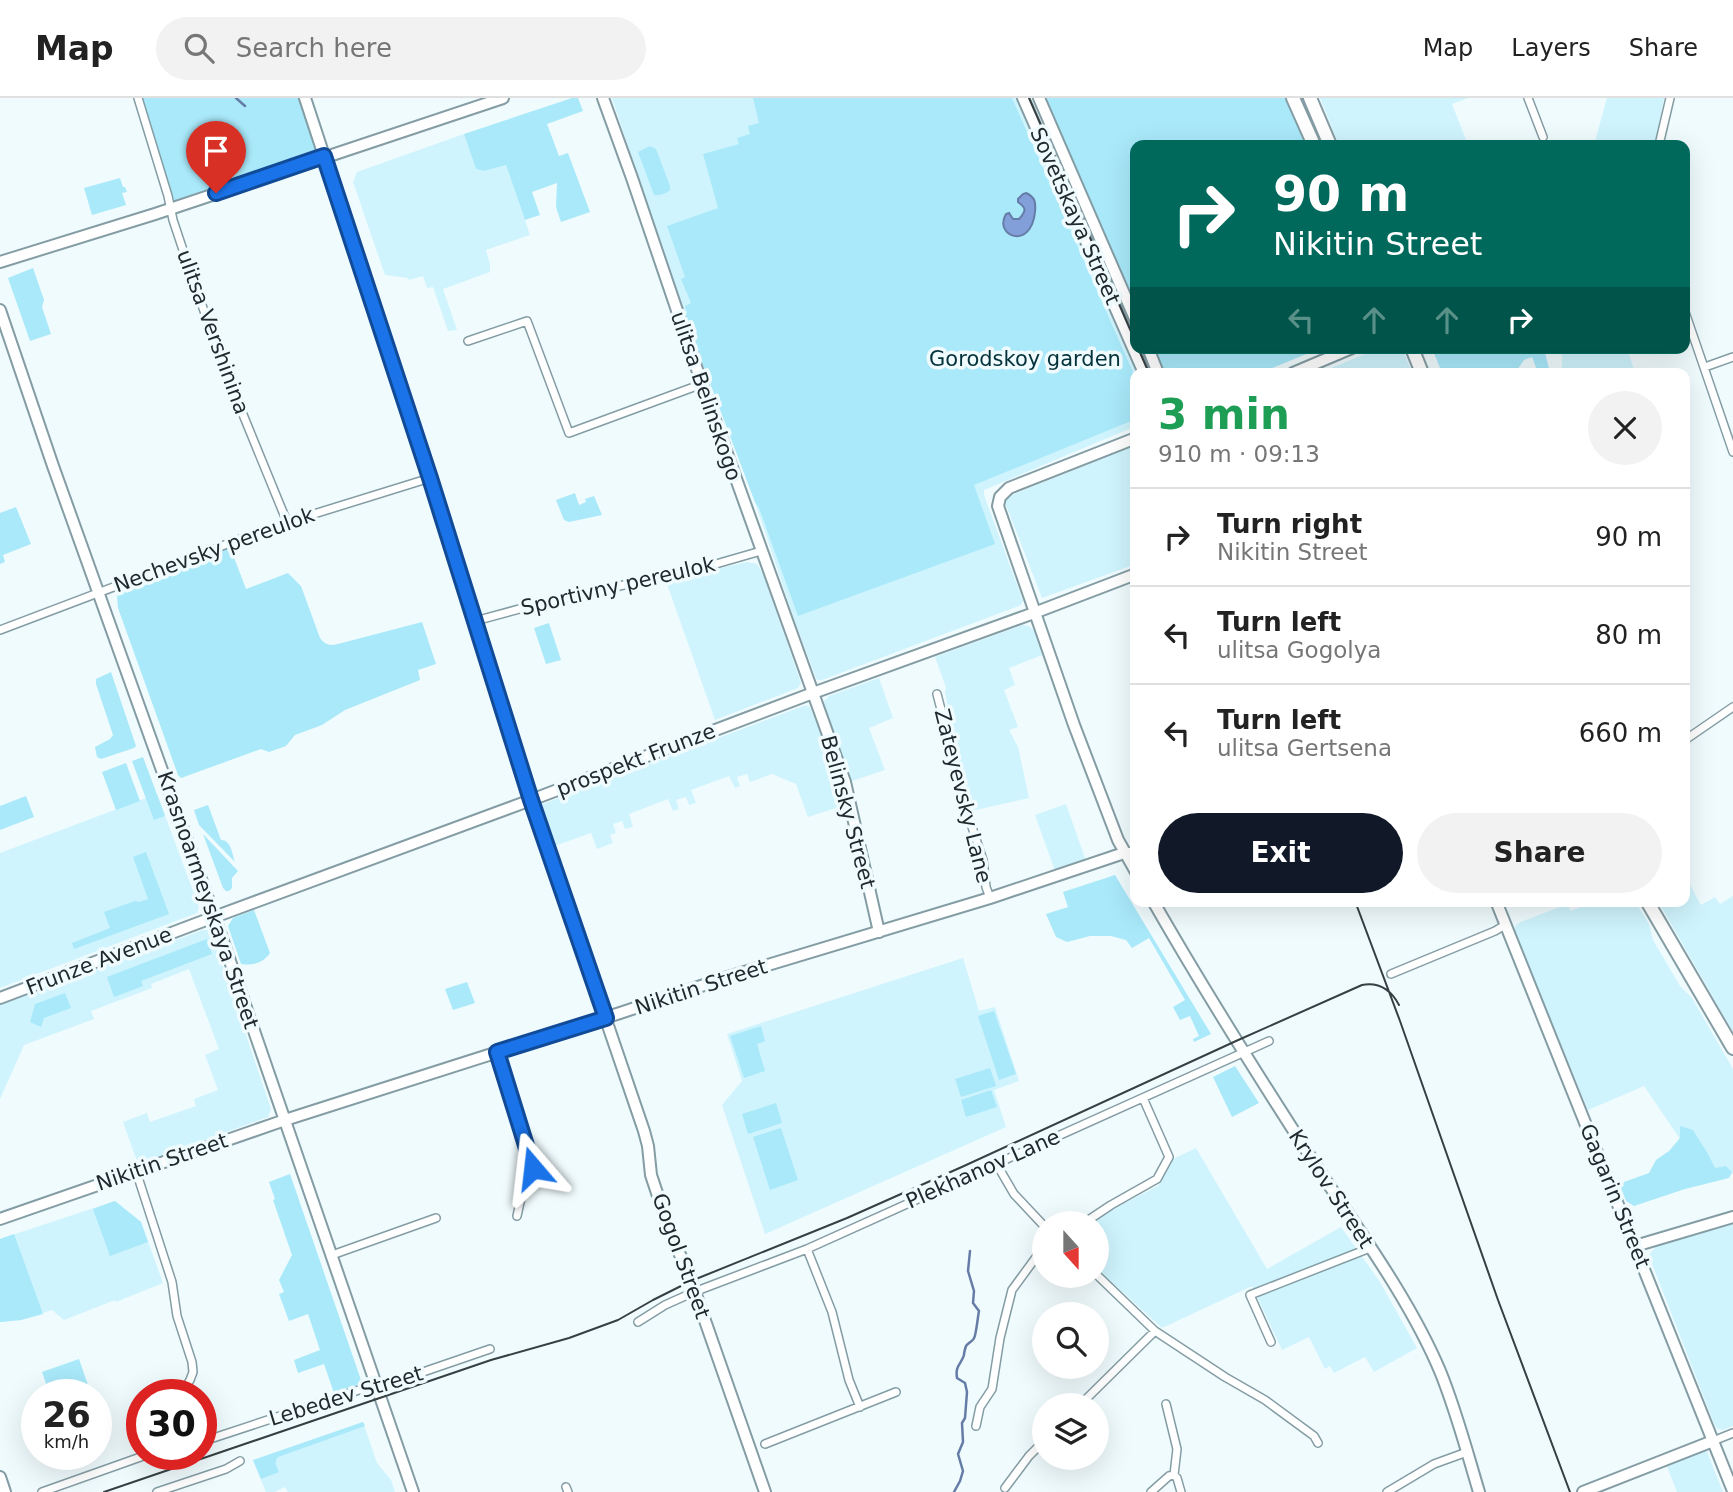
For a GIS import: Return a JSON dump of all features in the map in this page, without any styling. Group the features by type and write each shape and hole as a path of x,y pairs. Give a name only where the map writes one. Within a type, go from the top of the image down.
{"main road":[{"path":"1293,98 1312,140"},
{"path":"1310,98 1328,140"},
{"path":"1651,907 1733,1048"}],"street":[{"name":"ulitsa Vershinina","path":"138,98 188,266 226,373 287,522"},
{"name":"Gogol Street","path":"305,98 430,478 531,800 644,1131 651,1175 765,1492"},
{"path":"0,262 170,209 503,98"},
{"name":"ulitsa Belinskogo","path":"603,98 813,692"},
{"name":"Sovetskaya Street","path":"1023,98 1130,341"},
{"name":"Sovetskaya Street","path":"1039,98 1130,307"},
{"path":"1528,98 1543,136"},
{"path":"1660,140 1670,98"},
{"name":"Krasnoarmeyskaya Street","path":"0,310 215,917 413,1492"},
{"path":"468,341 527,321 569,433 702,384"},
{"path":"1690,326 1733,452"},
{"path":"1305,368 1338,354"},
{"path":"1705,367 1733,357"},
{"path":"1130,440 1009,488 1003,492 998,502 1066,704 1130,851"},
{"name":"Nechevsky pereulok","path":"0,630 287,522 430,478"},
{"name":"Sportivny pereulok","path":"475,621 521,608 709,566 761,551"},
{"path":"1034,613 1130,576"},
{"name":"prospekt Frunze","path":"0,999 813,692 1034,613"},
{"name":"Belinsky Street","path":"813,692 848,795 879,932"},
{"name":"Zateyevsky Lane","path":"937,694 970,821 983,860 990,898"},
{"path":"1690,737 1733,707"},
{"name":"Nikitin Street","path":"0,1219 285,1120 728,977 990,898 1130,851"},
{"name":"Krylov Street","path":"1157,907 1243,1053 1389,1276 1421,1332 1440,1371 1479,1492"},
{"name":"Gagarin Street","path":"1498,907 1733,1491"},
{"path":"1391,974 1505,925"},
{"name":"Plekhanov Lane","path":"694,1292 807,1249 1269,1041"},
{"path":"497,1052 533,1168 517,1216"},
{"path":"1102,1211 1157,1179 1169,1157 1143,1098"},
{"path":"996,1163 1014,1194 1032,1213"},
{"path":"136,1171 170,1277 177,1316 192,1362 191,1379"},
{"path":"1635,1246 1733,1217"},
{"path":"331,1255 436,1218"},
{"path":"1271,1342 1250,1295 1370,1248"},
{"path":"807,1249 832,1312 849,1380 860,1407"},
{"path":"976,1426 981,1407 992,1389 1000,1338 1012,1290 1032,1263"},
{"path":"1110,1288 1155,1331 1265,1400 1314,1436 1318,1443"},
{"path":"638,1322 665,1305 694,1292"},
{"path":"1092,1393 1155,1331"},
{"name":"Lebedev Street","path":"217,1437 362,1389 391,1383 490,1349"},
{"path":"765,1444 896,1392"},
{"path":"1166,1404 1177,1449 1174,1475 1181,1492"},
{"path":"1583,1492 1733,1433"},
{"path":"1387,1492 1434,1464 1467,1452"},
{"path":"1004,1488 1032,1453"},
{"path":"157,1492 226,1469 240,1461"},
{"path":"42,1492 126,1462"},
{"path":"1151,1492 1169,1476 1174,1475"},
{"path":"0,1477 5,1492"}],"shaded area":[{"path":"612,98 1017,98 1136,368 1130,368 1130,429 984,490 1023,601 1021,605 817,680 755,502 685,317"},
{"path":"1320,98 1468,98 1452,104 1466,140 1337,140"},
{"path":"1607,98 1664,98 1656,140 1595,140"},
{"path":"464,134 476,169 484,171 506,165 530,235 486,250 490,272 443,289 457,330 448,331 433,287 427,288 423,276 409,280 385,275 353,182 357,172"},
{"path":"1026,193 1035,203 1032,224 1021,236 1014,236 1004,228 1003,222 1009,213 1013,219 1022,216 1024,209 1018,199"},
{"path":"1365,354 1404,354 1410,368 1331,368"},
{"path":"1562,354 1629,354 1633,368 1562,368"},
{"path":"1130,447 1130,566 1042,598 1006,505 1010,496"},
{"path":"747,562 757,564 763,574 801,683 798,688 715,720 666,581"},
{"path":"1023,625 1034,631 1042,655 1009,668 1015,685 1004,690 1018,727 1009,730 1018,747 1029,798 971,811 946,688 935,657"},
{"path":"879,678 893,718 869,728 885,770 849,782 824,701 829,696"},
{"path":"806,705 810,707 817,724 840,784 845,805 808,817 796,784 772,774 750,782 747,774 737,777 740,786 735,788 729,776 691,790 696,803 689,805 686,797 676,800 679,809 673,811 668,799 629,814 633,827 625,829 622,821 613,824 616,833 610,835 613,843 597,849 591,833 552,847 540,805"},
{"path":"157,794 199,907 197,913 0,988 0,853"},
{"path":"1066,804 1086,861 1055,871 1035,815"},
{"path":"1690,885 1701,905 1715,897 1720,904 1733,896 1733,1032 1661,907 1690,907"},
{"path":"1560,907 1569,907 1571,911 1580,907 1639,907 1649,924 1653,940 1680,986 1692,998 1733,1069 1733,1174 1697,1164 1644,1086 1588,1110 1514,931 1516,925 1521,922"},
{"path":"203,930 212,934 271,1109 268,1117 138,1164 123,1122 147,1113 150,1122 196,1106 194,1099 218,1090 205,1055 219,1049 189,969 151,984 152,988 91,1011 94,1019 24,1045 0,1099 0,1005"},
{"path":"963,958 979,1011 995,1007 1019,1081 994,1090 1006,1127 765,1234 722,1105 742,1081 727,1034"},
{"path":"1196,1148 1267,1269 1341,1227 1380,1282 1417,1348 1374,1372 1365,1357 1334,1373 1330,1366 1325,1369 1309,1337 1282,1350 1252,1286 1162,1328 1110,1281 1110,1211 1158,1186 1173,1159"},
{"path":"115,1201 141,1222 163,1283 64,1320 52,1310 21,1320 0,1322 0,1239"},
{"path":"1733,1224 1733,1426 1723,1430 1715,1426 1649,1256 1657,1246"},
{"path":"363,1422 377,1463 391,1480 395,1492 288,1492 285,1487 266,1492 253,1460"},
{"path":"1706,1449 1723,1492 1677,1492 1666,1464"}],"green space":[{"path":"142,98 301,98 317,151 174,201"},
{"path":"578,98 583,111 547,124 559,156 568,153 590,212 561,222 556,207 557,183 532,192 540,215 525,220 506,165 484,171 476,169 464,134"},
{"name":"Gorodskoy garden","path":"753,98 1012,98 1131,368 1130,421 974,485 995,544 798,616 685,317 685,306 691,303 681,279 685,277 667,226 718,208 703,154 739,144 737,138 750,134 748,126 759,123"},
{"path":"1045,98 1288,98 1307,140 1130,140 1130,293"},
{"path":"650,146 656,149 670,186 667,193 660,195 654,195 638,152"},
{"path":"120,178 127,192 122,193 126,205 92,215 84,188"},
{"path":"33,268 44,300 42,307 51,334 30,341 8,278"},
{"path":"1157,354 1306,354 1272,368 1163,368"},
{"path":"1434,354 1545,354 1549,368 1536,368 1532,357 1524,360 1518,368 1440,368"},
{"path":"575,493 579,505 594,496 602,515 569,522 564,520 556,500"},
{"path":"16,507 31,544 3,555 5,562 0,564 0,513"},
{"path":"230,547 246,589 288,573 301,586 320,638 326,644 338,644 422,622 436,664 418,670 420,680 345,710 322,725 295,735 286,746 269,752 261,749 181,778 118,608 117,596 153,574"},
{"path":"549,623 561,660 546,664 534,628"},
{"path":"111,672 136,746 101,759 97,757 95,747 113,735 96,679"},
{"path":"143,757 165,816 154,820 132,761"},
{"path":"126,763 140,801 116,810 102,772"},
{"path":"26,796 34,817 0,830 0,806"},
{"path":"208,805 221,840 229,845 235,862 199,825 194,810"},
{"path":"203,834 238,871 232,878 232,888 229,891 223,888"},
{"path":"146,852 169,914 74,949 72,943 110,928 104,912 148,899 133,857"},
{"path":"1115,875 1130,900 1130,907 1134,907 1211,1034 1194,1042 1193,1039 1199,1036 1190,1016 1180,1020 1173,1007 1185,1000 1149,938 1132,948 1126,940 1111,936 1090,936 1067,942 1056,937 1046,914 1068,907 1063,892"},
{"path":"254,910 270,953 257,963 241,964 228,926 233,918"},
{"path":"207,939 212,954 141,981 143,986 114,997 107,977"},
{"path":"467,982 475,1003 453,1010 445,989"},
{"path":"65,993 71,1008 44,1018 41,1027 30,1022 35,1004"},
{"path":"994,1011 1016,1074 999,1080 978,1016"},
{"path":"761,1026 765,1041 757,1044 765,1071 744,1078 730,1036"},
{"path":"1235,1066 1259,1103 1232,1117 1213,1077"},
{"path":"990,1068 996,1086 961,1097 955,1079"},
{"path":"991,1090 997,1107 966,1117 961,1100"},
{"path":"776,1103 782,1123 748,1134 742,1114"},
{"path":"1680,1126 1693,1130 1715,1168 1726,1166 1732,1172 1729,1178 1634,1206 1626,1201 1621,1188 1624,1182 1649,1173 1656,1160 1669,1151 1680,1138"},
{"path":"781,1128 798,1180 770,1190 753,1137"},
{"path":"290,1174 361,1380 361,1384 334,1393 324,1364 298,1373 294,1360 320,1350 308,1314 289,1321 279,1294 284,1292 279,1280 292,1255 269,1182"},
{"path":"115,1201 141,1222 148,1242 110,1256 93,1209"},
{"path":"14,1234 43,1314 0,1322 0,1239"},
{"path":"79,1359 86,1379 44,1379 42,1372"},
{"path":"363,1422 365,1426 278,1457 276,1464 279,1472 261,1479 253,1460"}],"waterway":[{"path":"236,98 245,106"},
{"path":"954,1492 963,1471 958,1454 963,1442 962,1423 965,1418 967,1392 965,1383 957,1378 957,1370 966,1346 975,1336 979,1311 973,1303 974,1291 968,1271 970,1251"}],"tram line":[{"path":"1029,98 1130,329"},
{"path":"1141,354 1147,368"},
{"path":"1357,907 1570,1492"},
{"path":"104,1492 491,1360 569,1338 618,1320 691,1281 847,1218 1362,985 1384,988 1399,1005"}],"route":[{"path":"216,193 324,156 430,478 531,800 606,1018 497,1052 533,1168"}]}
